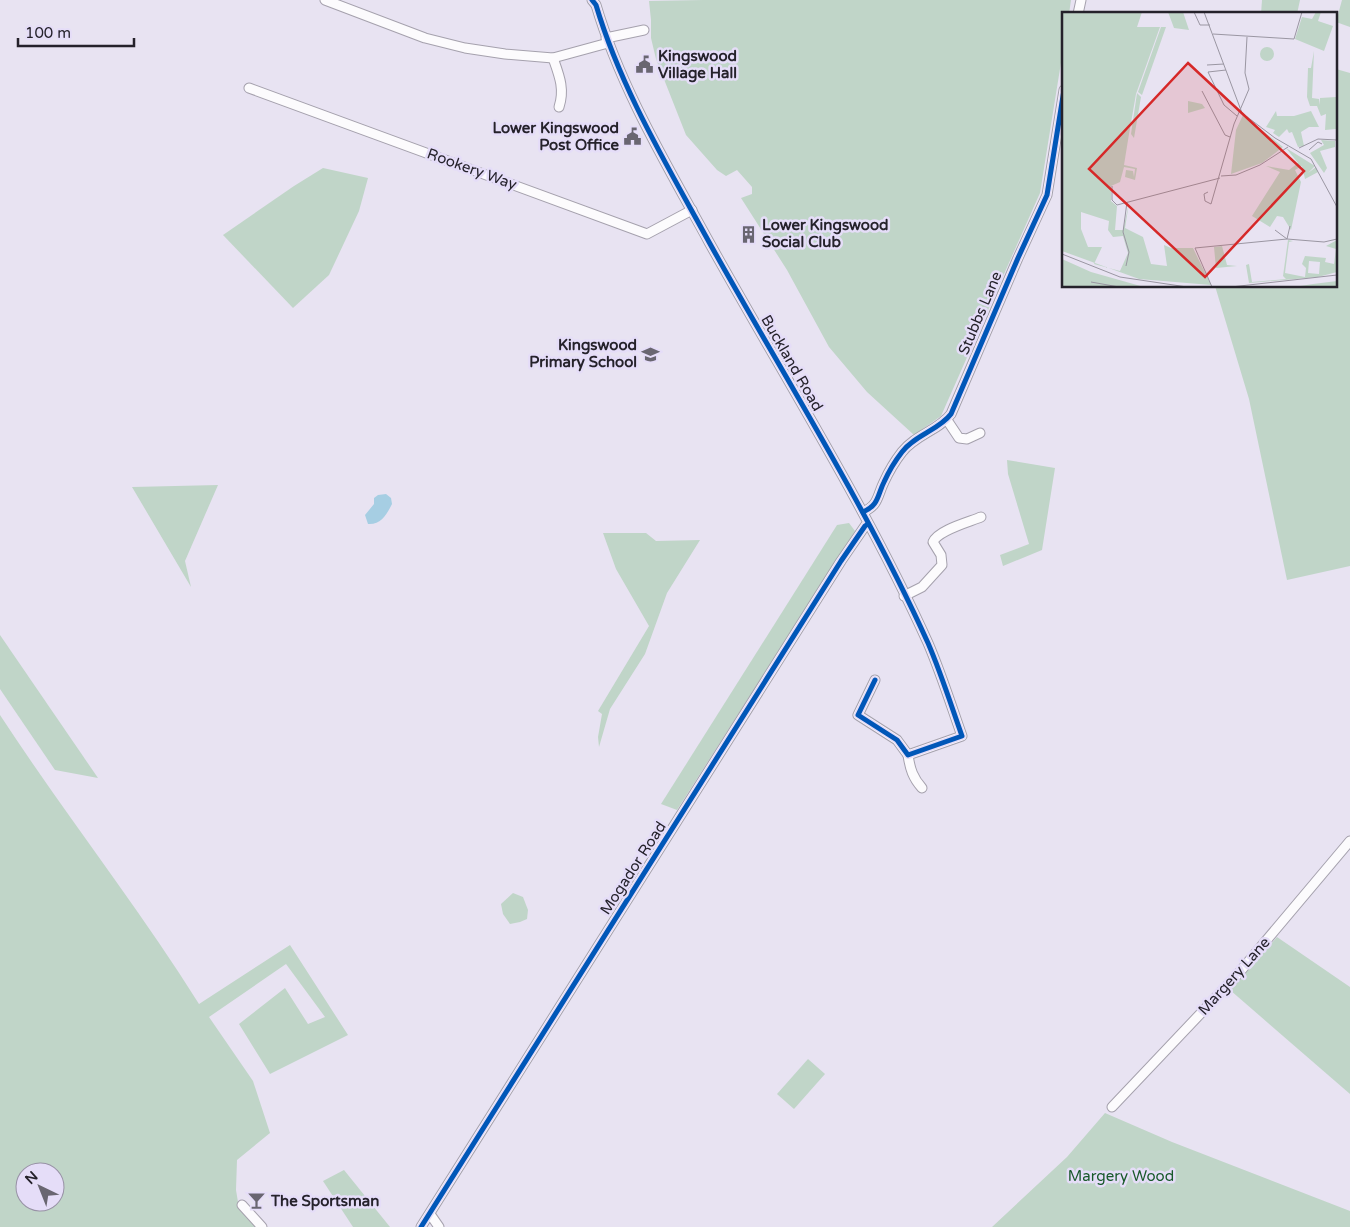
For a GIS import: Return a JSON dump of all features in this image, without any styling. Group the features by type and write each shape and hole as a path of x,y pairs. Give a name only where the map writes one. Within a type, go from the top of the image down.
{"street":[{"path":"325,0 425,38 465,48 505,54 553,58 644,30"},
{"name":"Buckland Road","path":"595,2 607,41 638,111 863,512 928,644 962,736 908,755"},
{"path":"553,58 562,82 562,97 559,107"},
{"name":"Rookery Way","path":"249,88 647,234 692,210"},
{"name":"Stubbs Lane","path":"947,420 1047,195 1062,102"},
{"path":"863,512 873,507 877,501 892,465 903,450 923,434 947,420 959,438 967,439 980,433"},
{"path":"904,596 922,587 942,565 941,555 933,542 935,537 945,531 981,517"},
{"name":"Mogador Road","path":"421,1227 841,560 868,524"},
{"path":"875,680 858,715 897,740 908,755 915,781 922,788"},
{"name":"Margery Lane","path":"1112,1107 1238,974 1350,841"},
{"path":"242,1205 262,1227"},
{"path":"430,1214 439,1227"}],"green space":[{"path":"1071,0 1069,12 1062,12 1062,56 1040,193 941,416 914,435 867,392 829,347 787,270 741,198 752,194 752,187 737,170 726,176 717,170 686,135 656,59 651,38 649,1"},
{"path":"1262,0 1300,0 1297,12 1261,12"},
{"path":"1342,0 1350,0 1350,27 1338,23"},
{"path":"1338,70 1350,73 1350,566 1287,580 1249,399 1216,288 1338,288"},
{"path":"323,168 368,178 359,211 329,275 293,308 223,235"},
{"path":"1007,460 1055,468 1042,550 1003,566 1000,555 1029,544 1008,474"},
{"path":"218,485 185,561 191,587 132,487"},
{"path":"849,523 855,531 677,810 661,804 837,525"},
{"path":"603,533 646,533 656,541 700,540 667,593 645,654 610,709 599,747 598,737 602,714 598,711 649,626 616,569"},
{"path":"0,635 98,778 55,770 0,689"},
{"path":"0,715 49,788 151,931 199,1004 290,945 348,1035 270,1074 239,1024 285,988 308,1024 325,1017 286,964 209,1017 253,1081 270,1133 237,1160 236,1190 239,1208 256,1227 0,1227"},
{"path":"513,893 523,897 528,910 527,919 510,924 503,914 501,904"},
{"path":"1277,937 1350,987 1350,1094 1230,990"},
{"path":"808,1059 825,1074 794,1109 777,1094"},
{"name":"Margery Wood","path":"1105,1113 1172,1142 1350,1211 1350,1227 992,1227 1067,1157"},
{"path":"344,1170 390,1227 353,1227 323,1181"}],"water":[{"path":"386,494 391,498 392,504 388,511 377,523 368,524 365,515 374,504 374,498 378,495"}],"cycle path":[{"path":"592,0 596,5 618,67 661,155 851,490 904,591 933,654 962,736 908,755 897,740 858,715 875,680"},
{"path":"863,512 875,503 888,474 907,446 946,420 951,414 1047,195 1062,102"},
{"path":"421,1227 841,561 868,524"}],"place":[{"name":"Kingswood Village Hall","path":"644,65"},
{"name":"Lower Kingswood Post Office","path":"633,137"},
{"name":"Lower Kingswood Social Club","path":"748,234"},
{"name":"Kingswood Primary School","path":"651,354"},
{"name":"The Sportsman","path":"257,1201"}]}
